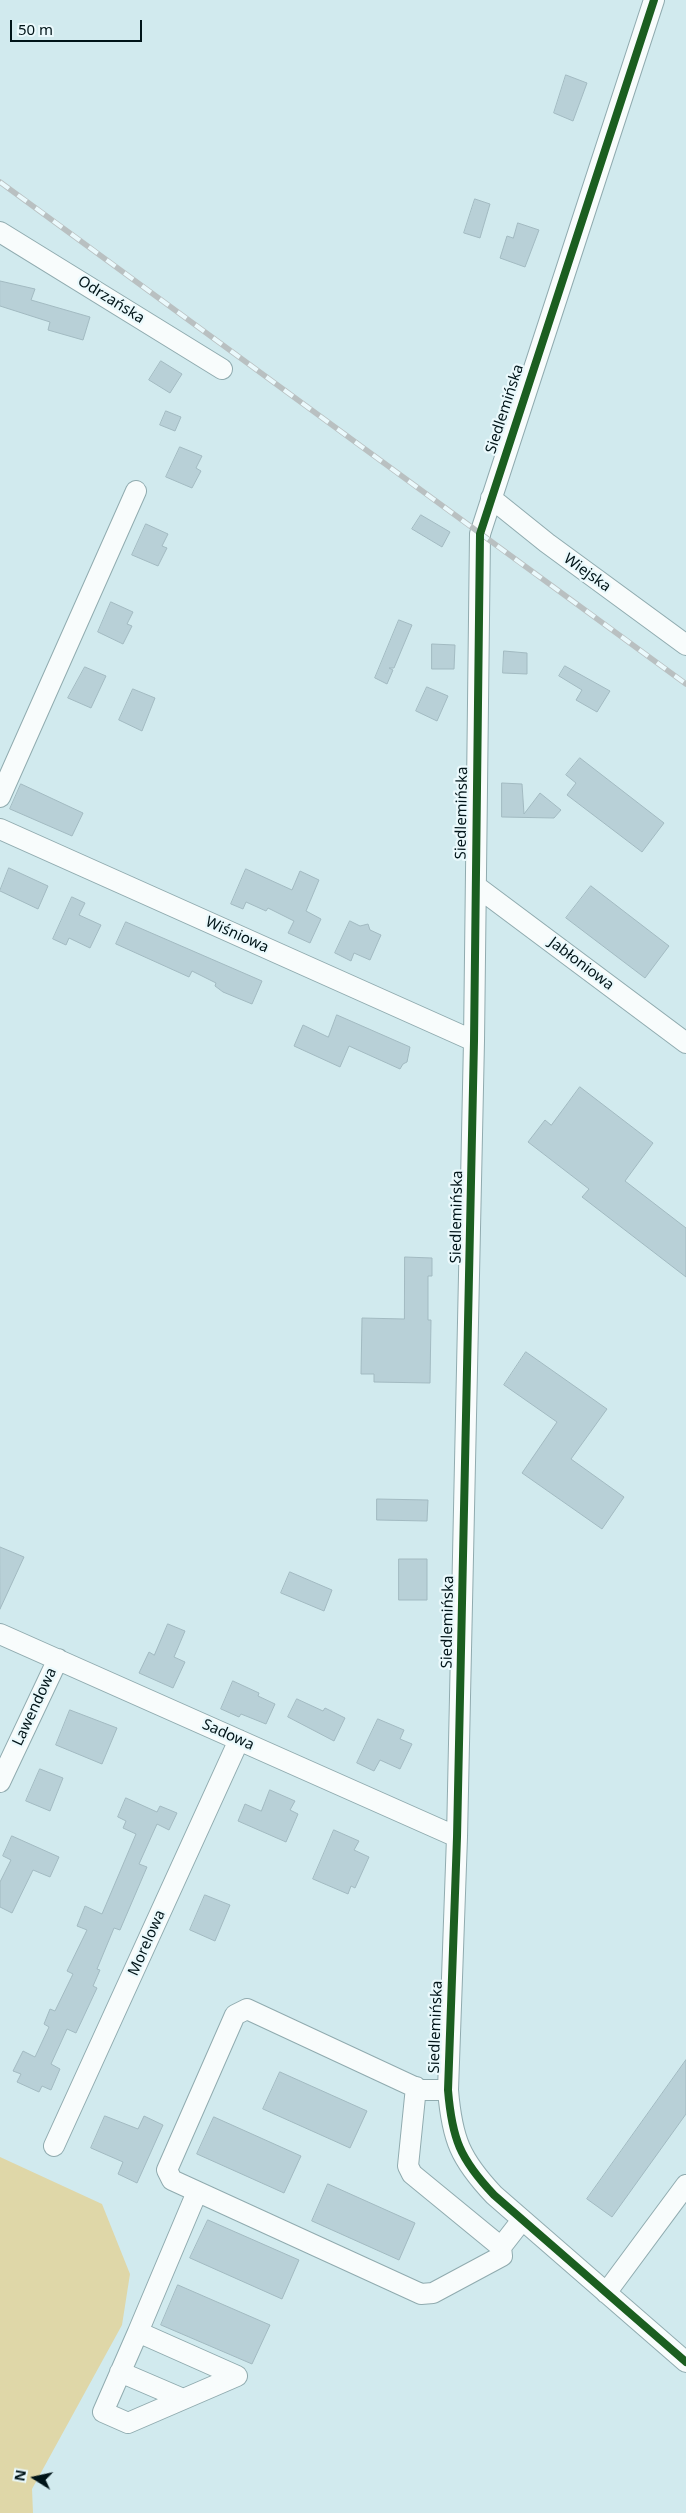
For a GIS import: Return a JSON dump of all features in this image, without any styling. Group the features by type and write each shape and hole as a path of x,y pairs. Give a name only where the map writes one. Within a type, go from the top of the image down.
{"street":[{"name":"Siedlemińska","path":"654,0 490,498 480,534 478,552 474,1041 457,1836 448,2090 451,2124 460,2150 474,2173 494,2195 522,2220 686,2362"},
{"name":"Odrzańska","path":"0,232 222,369"},
{"path":"0,797 136,490"},
{"name":"Wiejska","path":"490,498 555,549 686,645"},
{"name":"Wiśniowa","path":"0,829 474,1041"},
{"name":"Jabłoniowa","path":"476,886 686,1043"},
{"name":"Sadowa","path":"0,1634 457,1836"},
{"name":"Lawendowa","path":"0,1782 58,1659"},
{"name":"Morelowa","path":"54,2146 239,1740"},
{"path":"448,2090 421,2090 247,2009 235,2015 168,2170 172,2180 421,2294 433,2293 502,2256 501,2247 522,2220"},
{"path":"416,2087 408,2166 412,2174 501,2247"},
{"path":"606,2293 686,2185"},
{"path":"138,2332 237,2376 128,2423 104,2412 197,2192"},
{"path":"120,2372 183,2399"}],"shaded area":[{"path":"0,2157 102,2204 130,2274 122,2325 32,2489 33,2513 0,2513"}],"building":[{"path":"566,75 587,83 573,121 554,113"},
{"path":"475,199 490,204 480,238 464,233"},
{"path":"518,223 539,230 525,267 500,258 507,236 513,238"},
{"path":"0,281 35,289 31,300 90,317 83,340 48,330 50,322 0,306"},
{"path":"161,361 182,374 170,393 149,380"},
{"path":"166,411 181,417 175,431 160,425"},
{"path":"180,447 202,456 196,468 201,471 192,488 166,477"},
{"path":"421,515 450,532 442,547 412,529"},
{"path":"146,524 168,534 162,546 167,548 158,566 132,555"},
{"path":"111,602 133,612 127,624 132,626 123,644 98,632"},
{"path":"399,620 412,625 394,668 389,668 393,670 387,684 375,678"},
{"path":"432,644 455,645 454,669 432,669"},
{"path":"504,651 527,653 527,674 503,673"},
{"path":"565,666 610,691 597,712 576,700 582,690 559,676"},
{"path":"85,667 106,676 91,708 68,698"},
{"path":"427,687 448,696 437,721 416,711"},
{"path":"133,689 155,698 142,731 119,720"},
{"path":"580,758 664,823 642,852 567,795 576,783 566,775"},
{"path":"502,783 522,784 524,814 540,793 561,810 554,818 502,817"},
{"path":"21,784 83,813 72,836 10,809"},
{"path":"9,868 48,886 38,909 0,891"},
{"path":"246,869 292,890 300,871 319,880 306,911 321,919 310,943 288,933 294,921 268,908 266,911 246,902 243,909 231,904"},
{"path":"591,886 669,946 645,978 566,918"},
{"path":"72,897 85,903 79,915 101,925 90,948 69,938 66,945 53,939"},
{"path":"350,921 360,926 368,924 370,930 381,935 370,960 354,953 351,961 335,953"},
{"path":"126,922 262,981 252,1004 223,992 215,986 216,983 192,971 189,977 116,944"},
{"path":"337,1015 410,1047 407,1062 400,1069 349,1046 340,1067 294,1046 303,1025 328,1037"},
{"path":"580,1087 653,1143 625,1181 686,1228 686,1277 582,1197 589,1189 528,1142 545,1120 551,1125"},
{"path":"405,1257 432,1258 432,1276 428,1276 428,1320 431,1320 430,1383 374,1382 374,1374 361,1374 362,1318 404,1319"},
{"path":"526,1352 607,1409 571,1459 624,1497 602,1529 522,1473 557,1422 504,1385"},
{"path":"377,1499 428,1500 427,1521 377,1520"},
{"path":"0,1547 24,1557 0,1609"},
{"path":"399,1559 427,1559 427,1600 399,1600"},
{"path":"290,1572 332,1590 324,1611 281,1593"},
{"path":"168,1624 185,1631 174,1657 185,1662 173,1688 139,1673 149,1652 154,1655"},
{"path":"233,1681 259,1693 258,1696 275,1704 266,1724 241,1714 239,1717 221,1709"},
{"path":"297,1699 323,1711 325,1708 345,1718 334,1741 288,1717"},
{"path":"70,1710 117,1728 102,1764 56,1745"},
{"path":"378,1719 404,1730 400,1739 412,1744 400,1769 380,1760 374,1771 357,1763"},
{"path":"40,1769 63,1778 50,1811 26,1801"},
{"path":"270,1790 295,1801 290,1810 298,1814 286,1842 238,1821 245,1804 261,1811"},
{"path":"126,1798 157,1812 160,1806 177,1813 169,1830 157,1824 139,1864 147,1867 120,1930 114,1928 97,1969 100,1970 93,1986 97,1988 76,2033 67,2029 51,2064 60,2069 51,2090 42,2086 39,2092 17,2082 21,2074 13,2071 23,2051 35,2057 49,2027 44,2024 50,2009 55,2011 73,1974 67,1971 87,1930 77,1926 85,1906 102,1914 136,1834 123,1828 126,1821 118,1817"},
{"path":"334,1830 359,1841 354,1850 369,1857 355,1888 351,1886 348,1894 313,1879"},
{"path":"12,1836 59,1857 50,1877 33,1870 12,1913 0,1907 0,1882 11,1860 3,1856"},
{"path":"205,1895 230,1905 215,1941 190,1930"},
{"path":"686,2060 686,2114 612,2217 587,2199"},
{"path":"280,2072 367,2111 350,2148 263,2109"},
{"path":"105,2116 138,2129 144,2116 163,2125 137,2183 118,2174 123,2162 91,2148"},
{"path":"214,2117 301,2156 284,2193 197,2154"},
{"path":"328,2184 415,2223 399,2260 312,2221"},
{"path":"208,2220 299,2260 282,2299 190,2258"},
{"path":"178,2285 270,2325 252,2364 161,2325"}],"railway":[{"path":"0,182 686,684"}],"cycle path":[{"path":"654,0 480,534 474,1041 457,1837 448,2090 455,2135 466,2159 482,2182 494,2195 686,2362"}]}
